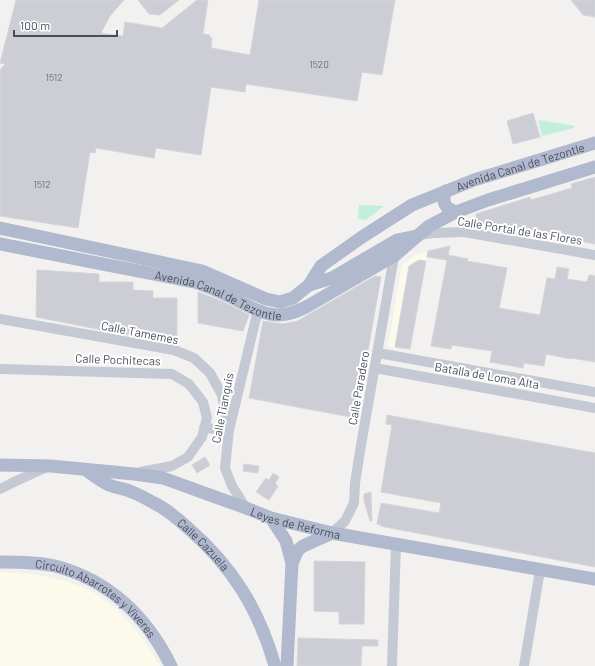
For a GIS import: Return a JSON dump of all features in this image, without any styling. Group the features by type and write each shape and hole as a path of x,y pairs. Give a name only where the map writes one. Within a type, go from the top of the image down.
{"main road":[{"name":"Avenida Canal de Tezontle","path":"0,228 202,271 272,301 287,301 309,285 321,266 362,237 412,205 446,190 595,143"},
{"path":"518,167 525,172 527,182 525,188"},
{"name":"Avenida Canal de Tezontle","path":"0,244 195,282 258,310 270,314 280,315 292,313 306,307 394,256 429,226 456,212 525,188 595,167"},
{"path":"446,190 443,202 450,210 456,212"},
{"name":"Avenida Canal de Tezontle","path":"309,285 332,278 396,240 417,236"},
{"name":"Leyes de Reforma","path":"0,465 51,466 163,478 271,518 332,533 595,579"},
{"name":"Calle Cazuela","path":"83,469 108,484 133,492 156,503 180,521 220,558 250,603 263,630 275,666"},
{"path":"271,518 286,540 292,563 287,666"},
{"path":"292,563 298,550 303,546 332,533"},
{"name":"Circuito Abarrotes y Víveres","path":"0,562 28,562 54,566 78,574 103,586 127,604 146,625 162,647 171,666"}],"street":[{"name":"Calle Portal de las Flores","path":"417,236 434,233 464,232 595,255"},
{"name":"Calle Paradero","path":"332,533 345,521 354,503 355,482 396,240"},
{"name":"Calle Tianguis","path":"246,508 232,486 225,468 229,430 258,310"},
{"name":"Calle Tamemes","path":"0,318 174,350 194,358 210,373 222,395 229,430"},
{"name":"Batalla de Loma Alta","path":"378,352 595,392"},
{"name":"Batalla de Loma Alta","path":"375,368 595,408"},
{"name":"Calle Pochitecas","path":"0,369 172,374 189,384 203,402 207,418 202,437 188,456 172,466 134,474"},
{"path":"204,428 229,430"},
{"path":"0,489 51,466"},
{"path":"392,666 396,544"},
{"path":"524,666 540,570"}],"shaded area":[{"path":"428,251 410,349 388,346 402,265 415,255"},
{"path":"0,572 33,574 62,580 90,590 115,608 129,622 144,640 160,666 0,666"}],"green space":[{"path":"538,120 575,126 574,128 542,136"},
{"path":"359,205 384,206 366,220 358,219"}],"building":[{"path":"16,0 124,0 110,16 101,33 123,36 125,22 162,28 197,0 208,0 203,34 210,35 210,38 212,38 211,48 250,55 259,0 395,0 382,75 362,72 357,101 246,84 245,92 211,87 201,155 156,148 154,158 96,148 95,153 90,152 78,228 0,216 0,70 5,64 0,63"},
{"path":"138,0 179,0 160,15 149,14"},
{"path":"571,0 595,0 595,17 583,15"},
{"path":"533,113 540,137 513,144 507,121"},
{"path":"595,177 595,244 476,223 476,214 530,197 531,200 572,188 571,184"},
{"path":"450,246 448,255 468,259 467,261 507,268 499,308 540,315 547,278 555,279 557,267 569,269 567,279 587,282 589,275 595,276 595,362 546,354 544,366 524,363 523,368 490,362 492,351 452,345 451,349 431,346 447,260 427,257 428,251"},
{"path":"419,260 426,261 410,349 395,347 409,266"},
{"path":"37,270 99,274 99,282 133,282 133,290 153,291 153,298 177,298 177,340 165,340 165,336 133,336 36,317"},
{"path":"375,276 381,277 356,418 249,398 263,321 282,324 298,321"},
{"path":"198,292 224,302 249,315 243,331 198,323"},
{"path":"387,415 595,453 595,567 385,527 377,524 381,503 439,513 441,503 381,492 392,425 386,424"},
{"path":"205,457 210,465 197,473 192,465"},
{"path":"244,464 259,466 258,473 243,471"},
{"path":"273,473 279,477 275,484 278,486 269,500 256,492 266,478 269,480"},
{"path":"371,492 372,521 370,521 364,501 364,494"},
{"path":"314,561 365,562 364,624 339,624 339,612 314,611"},
{"path":"298,638 378,640 378,646 362,646 361,666 297,666"}]}
